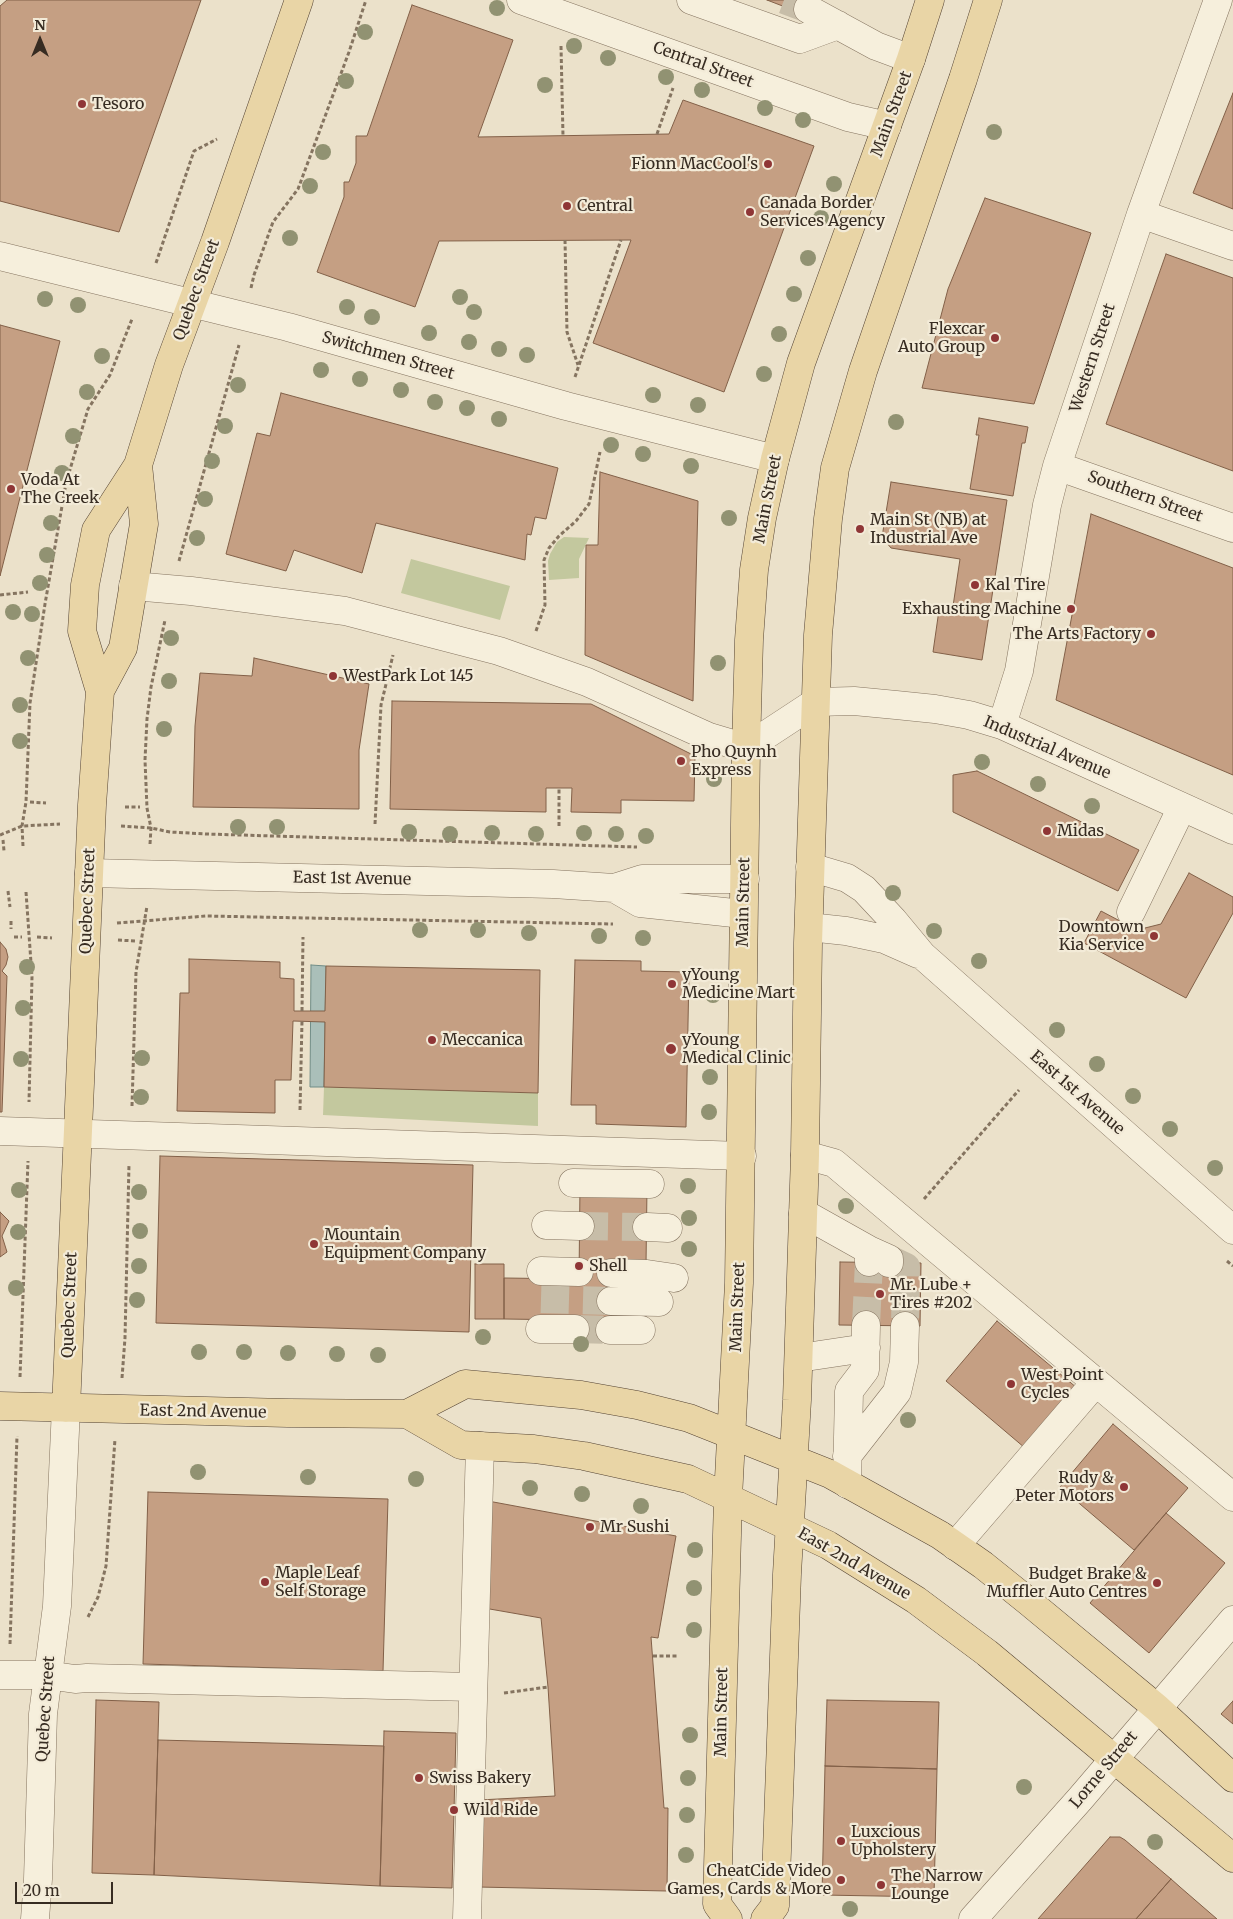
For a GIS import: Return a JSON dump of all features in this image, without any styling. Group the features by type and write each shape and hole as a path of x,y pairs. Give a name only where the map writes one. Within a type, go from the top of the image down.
{"main road":[{"name":"Quebec Street","path":"66,1408 89,873 100,691 82,631 85,585 96,530 138,465 169,365 299,0"},
{"name":"Main Street","path":"728,1919 717,1904 728,1498 738,1321 742,1156 746,748 749,640 754,570 762,518 775,459 801,363 888,126 930,0"},
{"path":"765,1919 775,1906 790,1527 799,1358 810,867 822,573 835,468 863,370 963,79 988,0"},
{"name":"Quebec Street","path":"100,691 123,648 144,524 138,465"},
{"name":"East 2nd Avenue","path":"0,1406 407,1414 465,1384 581,1395 637,1405 690,1418 830,1474 940,1535 1029,1602 1157,1708 1233,1778"},
{"name":"East 2nd Avenue","path":"407,1414 461,1445 534,1449 631,1466 688,1479 828,1545 916,1600 987,1653 1113,1760 1233,1858"}],"street":[{"name":"Central Street","path":"521,0 848,117 888,126"},
{"path":"691,0 800,38 838,26"},
{"name":"Western Street","path":"1002,725 1019,671 1046,505 1057,466 1141,214 1218,0"},
{"path":"808,9 876,46 911,59"},
{"path":"1141,214 1233,246"},
{"name":"Switchmen Street","path":"0,256 298,330 566,406 775,459"},
{"name":"Southern Street","path":"1057,466 1233,528"},
{"path":"133,586 192,591 345,611 499,651 587,682 709,737 746,748 816,702"},
{"name":"Industrial Avenue","path":"816,702 854,701 935,708 969,715 1002,725 1233,830"},
{"path":"1131,912 1182,807"},
{"name":"East 1st Avenue","path":"810,867 848,878 864,889 893,920 922,956 1233,1230"},
{"name":"East 1st Avenue","path":"89,873 553,884 614,888 642,879 745,879"},
{"name":"East 1st Avenue","path":"614,888 640,903 743,914"},
{"name":"East 1st Avenue","path":"809,927 884,939 922,956"},
{"path":"0,1131 78,1132 742,1156"},
{"path":"805,1155 834,1163 1233,1497"},
{"path":"573,1183 650,1184"},
{"path":"803,1213 875,1258"},
{"path":"546,1225 580,1226"},
{"path":"541,1271 579,1272"},
{"path":"611,1273 647,1274 674,1278"},
{"path":"611,1300 659,1302"},
{"path":"540,1329 575,1330"},
{"path":"610,1330 641,1330"},
{"path":"799,1358 881,1331"},
{"path":"847,1484 849,1391 865,1370 881,1331"},
{"path":"848,1456 897,1392 904,1362 881,1331"},
{"path":"955,1546 1096,1382"},
{"name":"Quebec Street","path":"35,1919 43,1714 57,1606 66,1408"},
{"path":"467,1919 480,1446"},
{"name":"Lorne Street","path":"973,1919 1080,1799 1233,1620"},
{"path":"0,1675 47,1675 75,1679 473,1691"}],"path":[{"path":"251,285 273,222 298,189 349,52 366,0"},
{"path":"561,45 563,136"},
{"path":"657,134 674,86"},
{"path":"156,262 194,151 219,138"},
{"path":"565,240 567,332 578,366"},
{"path":"574,381 621,240"},
{"path":"179,562 238,346"},
{"path":"527,661 545,605 544,560 548,548 558,536 576,521 589,504 600,452"},
{"path":"0,595 28,592"},
{"path":"150,846 151,828 147,808 147,719 151,687 165,618"},
{"path":"375,824 381,705 400,626"},
{"path":"558,826 559,788"},
{"path":"30,802 46,803"},
{"path":"125,807 140,807"},
{"path":"0,835 22,826 43,824"},
{"path":"124,826 151,828 170,832 207,834 638,847"},
{"path":"3,840 4,851"},
{"path":"8,891 10,908"},
{"path":"26,892 32,977 28,1108"},
{"path":"132,1107 136,972 148,901"},
{"path":"118,923 206,916 622,924"},
{"path":"11,921 11,929"},
{"path":"14,937 22,937"},
{"path":"37,938 52,938"},
{"path":"302,1011 303,938"},
{"path":"118,940 135,941"},
{"path":"300,1140 302,1021"},
{"path":"904,1222 1019,1090"},
{"path":"23,1335 28,1156"},
{"path":"126,1338 129,1164"},
{"path":"10,1646 14,1477"},
{"path":"87,1620 98,1596 106,1566 112,1479"},
{"path":"653,1656 678,1656"},
{"path":"473,1691 548,1687"}],"green space":[{"path":"564,537 589,538 579,559 579,578 549,580 548,561 550,554 557,542"},
{"path":"411,559 510,586 500,620 401,593"},
{"path":"324,1087 538,1093 538,1126 323,1115"}],"water":[{"path":"311,965 326,966 324,1087 310,1087"}],"building":[{"name":"Tesoro","path":"7,0 201,0 119,232 0,201 0,6"},
{"path":"767,0 811,0 806,15"},
{"name":"Central","path":"412,5 513,40 478,137 669,134 683,100 814,146 724,392 593,343 631,240 439,241 415,307 317,272 344,197 344,182 349,182 356,163 356,136 367,136"},
{"path":"1233,93 1233,209 1193,193"},
{"name":"Flexcar Auto Group","path":"985,198 1091,233 1034,404 922,388 948,289"},
{"path":"1166,254 1233,278 1233,471 1106,424"},
{"name":"Voda At The Creek","path":"0,325 60,341 0,576"},
{"path":"281,393 558,468 546,519 535,517 531,535 527,534 525,560 376,523 362,573 294,550 286,571 226,554 257,433 270,436"},
{"path":"979,418 1028,427 1025,443 1022,443 1013,496 970,489 979,435 976,435"},
{"path":"600,472 698,501 693,701 585,655 586,545 598,545"},
{"name":"Kal Tire","path":"891,482 1007,500 982,660 933,652 939,610 952,613 960,559 891,548 882,537"},
{"name":"The Arts Factory","path":"1091,514 1233,568 1233,775 1056,700"},
{"path":"254,658 369,684 359,750 359,809 193,807 195,726 200,673 252,676"},
{"path":"392,701 591,704 695,756 694,801 621,800 621,813 571,812 572,788 546,788 546,812 390,809"},
{"name":"Midas","path":"977,771 1139,850 1118,891 953,812 953,775"},
{"name":"Downtown Kia Service","path":"1189,873 1233,897 1233,913 1186,998 1084,943 1101,911 1137,930 1161,924"},
{"path":"0,942 6,949 8,957 2,971 7,976 2,1112 0,1112"},
{"name":"Meccanica","path":"189,959 280,962 280,978 294,979 294,1011 325,1011 326,966 540,970 538,1093 324,1087 325,1022 293,1021 291,1080 275,1080 275,1113 177,1111 180,993 189,993"},
{"path":"575,960 641,961 641,971 689,972 686,1127 596,1124 596,1105 571,1105"},
{"name":"Mountain Equipment Company","path":"160,1156 473,1165 469,1332 156,1323"},
{"path":"580,1186 647,1187 646,1265 611,1264 610,1338 575,1338 575,1320 504,1319 504,1278 579,1279"},
{"path":"0,1212 9,1221 2,1236 7,1252 0,1257"},
{"name":"Mr. Lube + Tires #202","path":"840,1262 921,1263 920,1326 839,1325"},
{"path":"475,1264 504,1264 504,1319 475,1319"},
{"name":"West Point Cycles","path":"997,1321 1077,1388 1025,1448 946,1381"},
{"name":"Rudy & Peter Motors","path":"1113,1424 1188,1488 1134,1550 1060,1487"},
{"name":"Maple Leaf Self Storage","path":"148,1492 388,1499 383,1671 143,1664"},
{"path":"488,1501 676,1536 658,1638 651,1637 664,1808 668,1808 667,1891 478,1887 479,1800 555,1796 548,1687 541,1618 484,1608"},
{"name":"Budget Brake & Muffler Auto Centres","path":"1166,1513 1225,1563 1149,1653 1090,1603"},
{"path":"96,1700 159,1702 154,1875 92,1873"},
{"path":"827,1700 939,1702 937,1769 825,1766"},
{"path":"1233,1701 1233,1724 1221,1714"},
{"name":"Swiss Bakery","path":"384,1731 456,1733 452,1888 380,1886"},
{"path":"158,1740 384,1746 380,1886 154,1875"},
{"path":"825,1766 937,1769 934,1897 822,1895"},
{"path":"1110,1837 1120,1837 1125,1840 1171,1879 1136,1919 1038,1919"},
{"path":"1171,1879 1180,1887 1217,1919 1136,1919"}],"tunnel":[{"path":"784,0 808,9"},
{"path":"580,1226 647,1227"},
{"path":"889,1259 906,1267 905,1326"},
{"path":"866,1325 869,1262"},
{"path":"541,1299 611,1301"},
{"path":"575,1329 610,1330"}],"place":[{"name":"Tesoro","path":"82,104"},
{"name":"Fionn MacCool's","path":"768,164"},
{"name":"Central","path":"567,206"},
{"name":"Canada Border Services Agency","path":"750,212"},
{"name":"Flexcar Auto Group","path":"995,338"},
{"name":"Voda At The Creek","path":"11,489"},
{"name":"Main St (NB) at Industrial Ave","path":"860,529"},
{"name":"Kal Tire","path":"975,585"},
{"name":"Exhausting Machine","path":"1071,609"},
{"name":"The Arts Factory","path":"1151,634"},
{"name":"WestPark Lot 145","path":"333,676"},
{"name":"Pho Quynh Express","path":"681,761"},
{"name":"Midas","path":"1047,831"},
{"name":"Downtown Kia Service","path":"1154,936"},
{"name":"yYoung Medicine Mart","path":"672,984"},
{"name":"Meccanica","path":"432,1040"},
{"name":"yYoung Medical Clinic","path":"671,1049"},
{"name":"Mountain Equipment Company","path":"314,1244"},
{"name":"Shell","path":"579,1266"},
{"name":"Mr. Lube + Tires #202","path":"880,1294"},
{"name":"West Point Cycles","path":"1011,1384"},
{"name":"Rudy & Peter Motors","path":"1124,1487"},
{"name":"Mr Sushi","path":"590,1527"},
{"name":"Maple Leaf Self Storage","path":"265,1582"},
{"name":"Budget Brake & Muffler Auto Centres","path":"1157,1583"},
{"name":"Swiss Bakery","path":"419,1778"},
{"name":"Wild Ride","path":"454,1810"},
{"name":"Luxcious Upholstery","path":"841,1841"},
{"name":"CheatCide Video Games, Cards & More","path":"841,1880"},
{"name":"The Narrow Lounge","path":"881,1885"}]}
